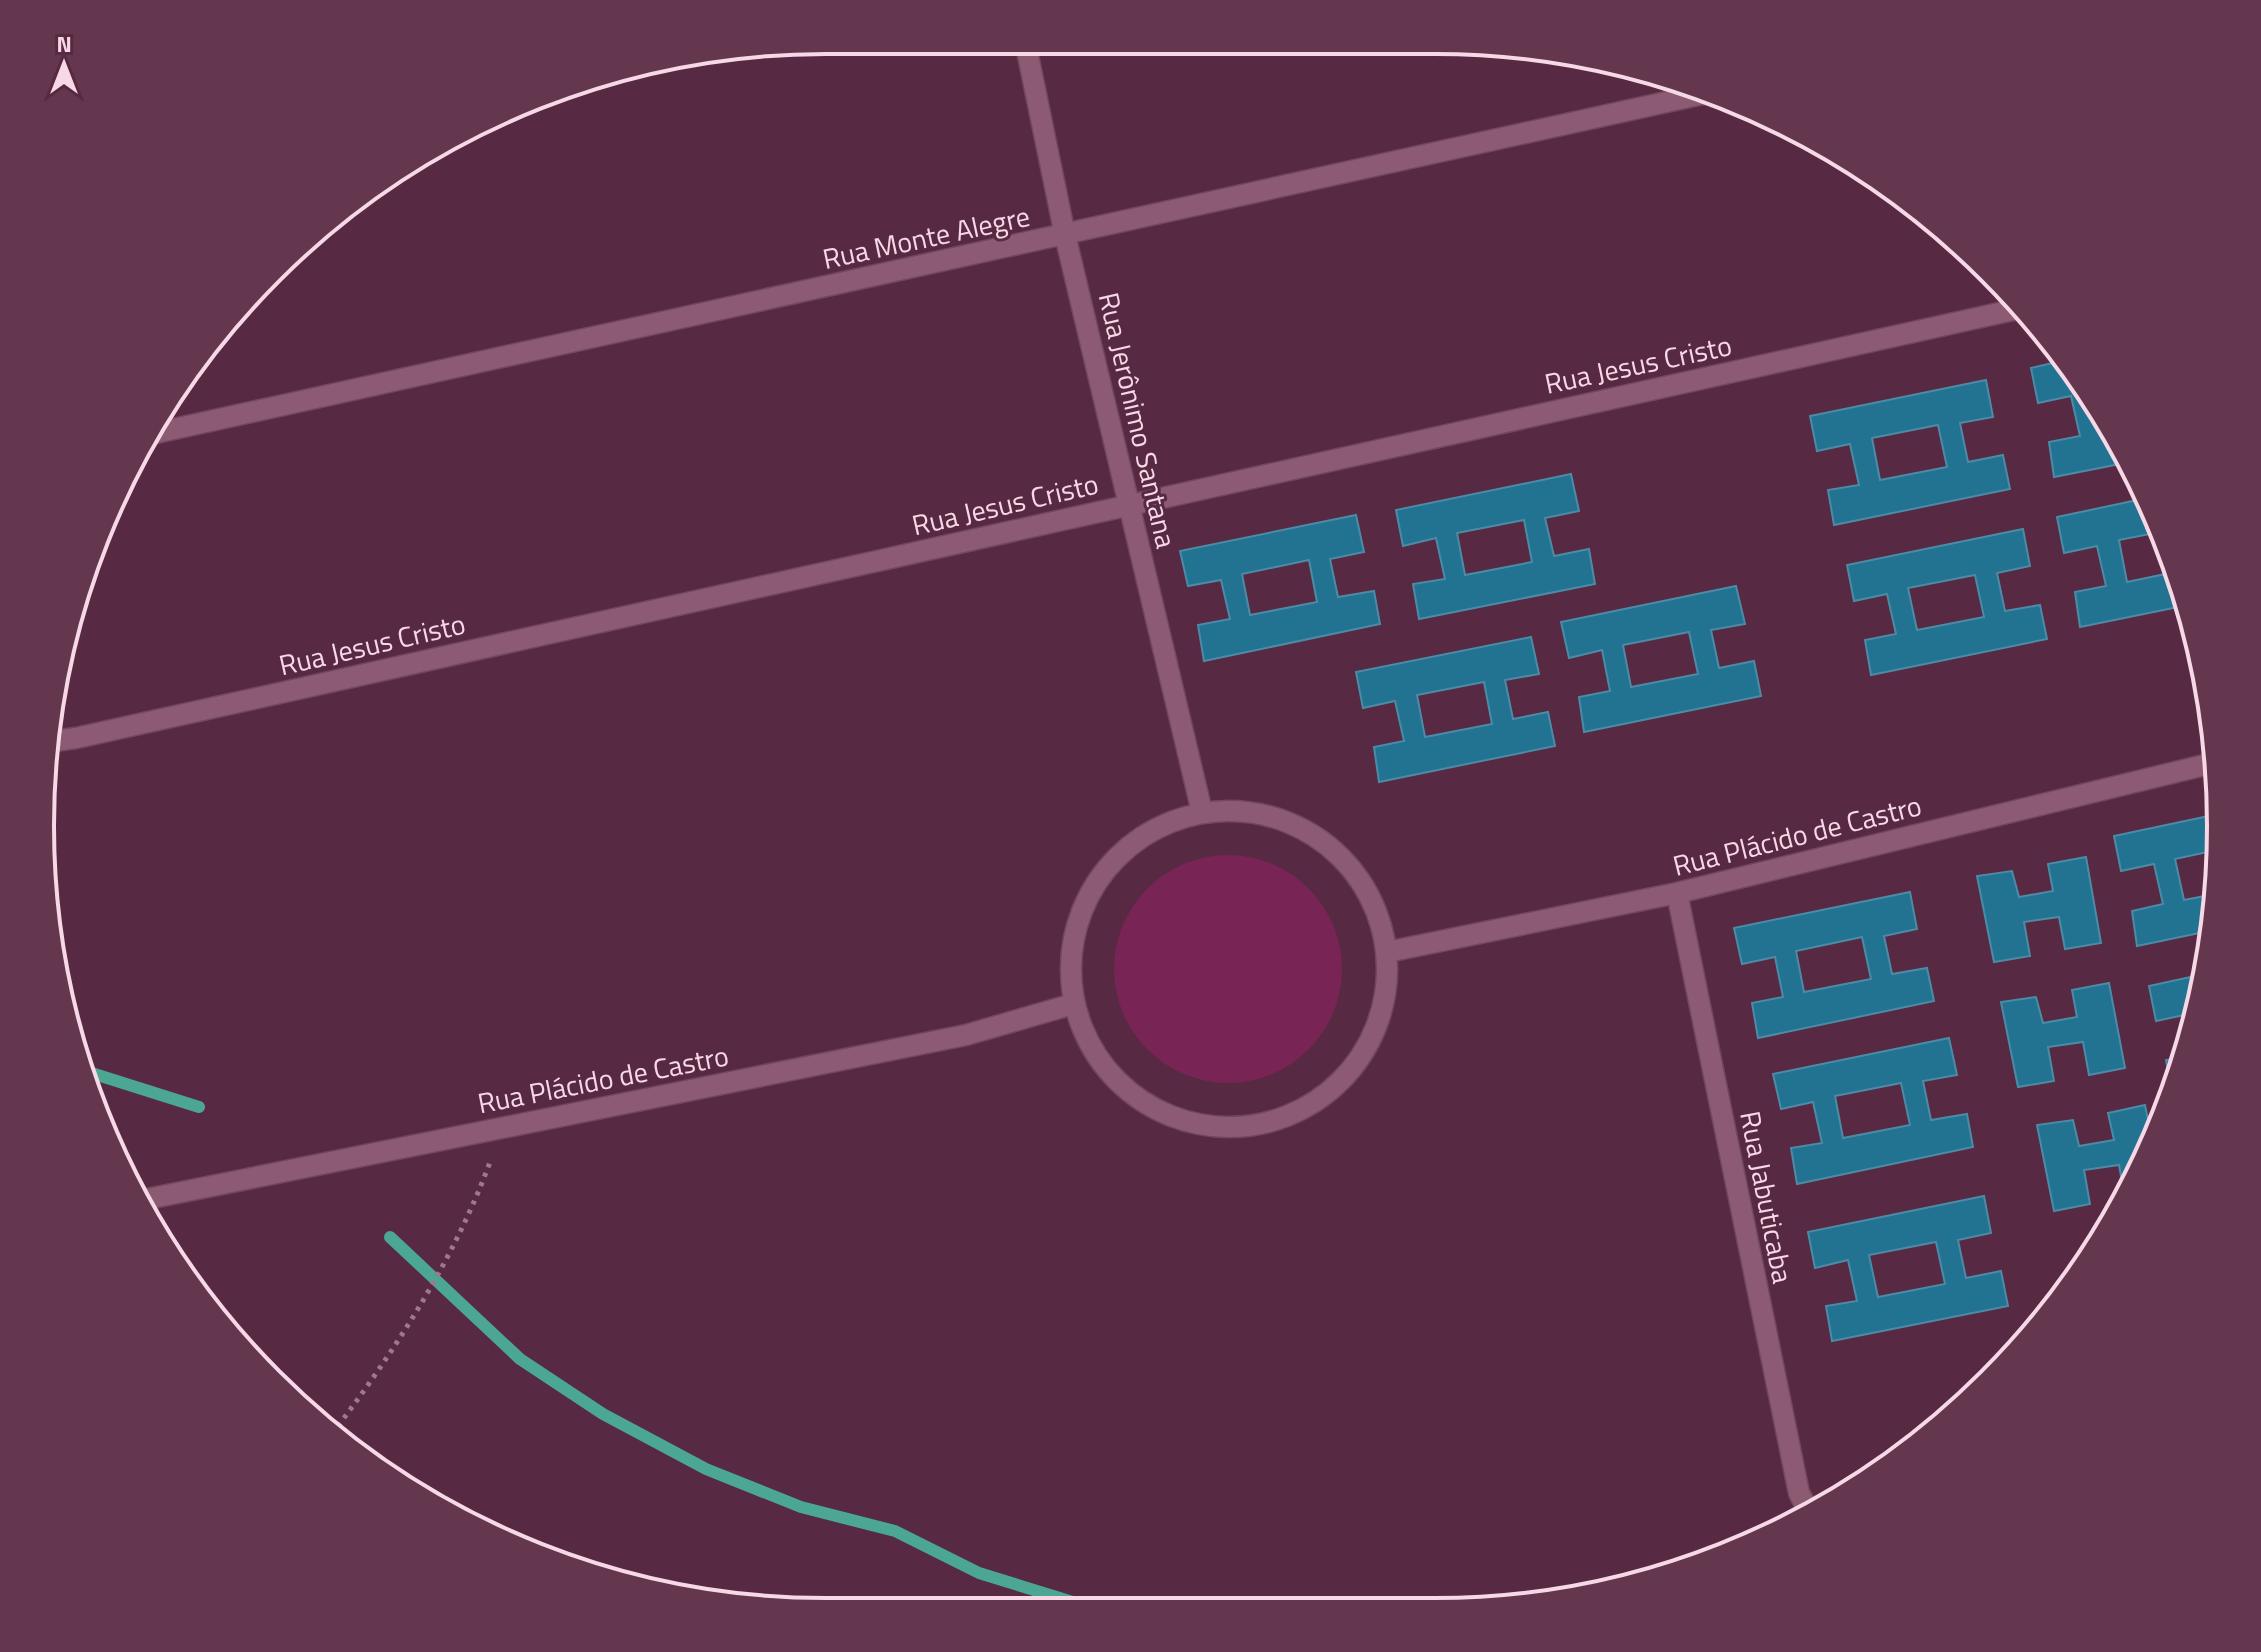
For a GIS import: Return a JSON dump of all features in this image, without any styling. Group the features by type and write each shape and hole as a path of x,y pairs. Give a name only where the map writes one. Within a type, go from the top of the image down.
{"street":[{"name":"Rua Jerônimo Santana","path":"1028,54 1065,235 1202,812"},
{"name":"Rua Monte Alegre","path":"162,432 1689,97"},
{"name":"Rua Jesus Cristo","path":"60,740 2009,311"},
{"name":"Rua Plácido de Castro","path":"1387,952 1677,893 2204,765"},
{"path":"1202,812 1254,812 1303,829 1313,836 1344,860 1374,902 1387,952 1385,1005 1364,1054 1328,1093 1281,1119 1228,1128 1176,1119 1129,1093 1094,1054 1073,1004 1070,953 1083,903 1112,860 1153,829 1202,812"},
{"name":"Rua Jabuticaba","path":"1677,893 1799,1493 1805,1503"},
{"name":"Rua Plácido de Castro","path":"150,1198 966,1035 1073,1004"}],"path":[{"path":"339,1424 381,1370 471,1213 503,1127"}],"shaded area":[{"path":"1228,855 1272,863 1309,888 1334,925 1342,969 1334,1013 1309,1050 1272,1075 1228,1083 1184,1075 1147,1050 1122,1013 1114,969 1122,925 1147,888 1184,863"}],"building":[{"path":"2052,363 2077,397 2117,465 2054,477 2049,442 2080,436 2071,396 2038,403 2031,368"},
{"path":"1986,380 1993,417 1960,423 1968,462 2003,455 2010,489 1834,525 1828,490 1859,485 1850,444 1817,451 1810,416","holes":["1938,425 1947,467 1880,480 1872,438"]},
{"path":"1571,474 1579,511 1545,518 1554,556 1589,549 1595,584 1419,619 1413,584 1445,579 1436,538 1403,546 1396,510","holes":["1524,520 1532,562 1465,575 1457,533"]},
{"path":"2134,501 2149,534 2119,540 2127,582 2165,574 2175,608 2080,627 2075,592 2106,586 2097,546 2064,553 2057,517"},
{"path":"1356,515 1364,552 1330,559 1338,597 1374,591 1380,624 1204,661 1198,625 1230,619 1221,580 1188,586 1180,551","holes":["1309,560 1317,602 1250,615 1242,574"]},
{"path":"2023,529 2030,566 1997,573 2005,611 2040,605 2047,639 1871,675 1865,640 1896,634 1887,594 1854,601 1847,565","holes":["1975,575 1984,617 1917,630 1908,588"]},
{"path":"1736,586 1745,624 1711,630 1719,668 1754,661 1761,696 1584,732 1579,697 1610,691 1602,650 1569,658 1561,622","holes":["1689,632 1698,674 1631,687 1623,645"]},
{"path":"1531,637 1539,674 1505,680 1513,719 1548,712 1555,746 1379,782 1374,747 1404,741 1395,701 1363,708 1356,672","holes":["1484,682 1492,724 1425,737 1417,695"]},
{"path":"2207,816 2206,852 2175,859 2184,900 2203,896 2199,933 2137,946 2132,911 2163,904 2154,864 2121,871 2114,836"},
{"path":"2086,857 2101,943 2065,949 2059,917 2024,922 2030,956 1994,962 1977,876 2012,871 2019,897 2053,891 2048,864"},
{"path":"1910,892 1917,929 1884,936 1892,974 1927,968 1934,1001 1758,1038 1752,1003 1783,997 1775,957 1742,964 1734,928","holes":["1862,937 1871,979 1804,992 1796,951"]},
{"path":"2192,977 2183,1015 2156,1021 2149,986"},
{"path":"2109,983 2125,1068 2089,1075 2083,1042 2048,1047 2054,1081 2018,1087 2001,1002 2036,997 2043,1023 2077,1017 2072,990"},
{"path":"1949,1038 1957,1075 1923,1081 1931,1120 1967,1114 1973,1147 1797,1184 1791,1148 1822,1143 1813,1102 1781,1109 1773,1074","holes":["1901,1083 1910,1125 1843,1138 1835,1096"]},
{"path":"2145,1105 2148,1121 2121,1178 2119,1165 2084,1170 2090,1204 2054,1211 2037,1125 2073,1120 2079,1146 2114,1140 2108,1113"},
{"path":"1984,1196 1991,1233 1958,1240 1966,1278 2001,1271 2008,1306 1832,1341 1826,1306 1857,1301 1848,1260 1815,1268 1808,1232","holes":["1936,1242 1945,1284 1878,1297 1869,1255"]}],"waterway":[{"path":"95,1074 199,1107"},
{"path":"390,1237 520,1359 603,1414 706,1469 801,1507 895,1531 979,1573 1060,1598"}]}
